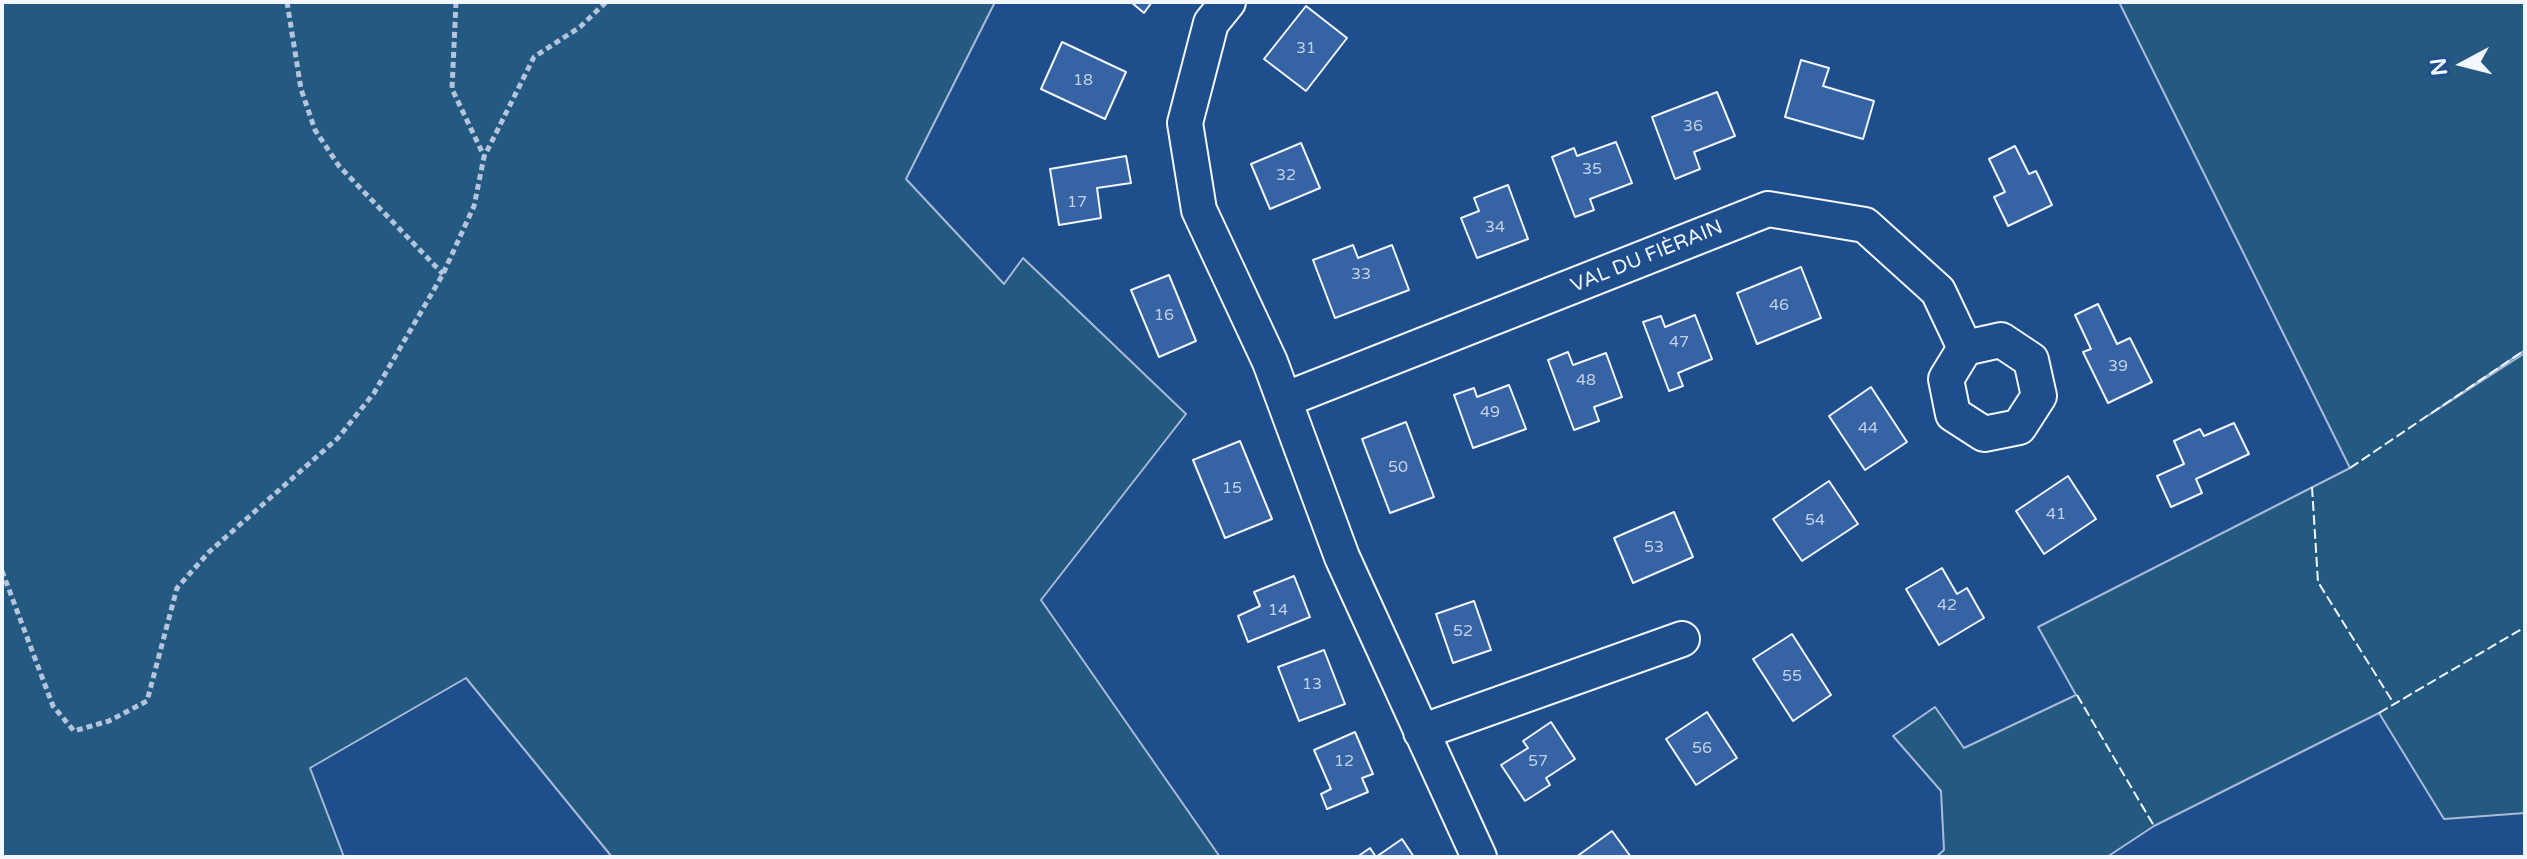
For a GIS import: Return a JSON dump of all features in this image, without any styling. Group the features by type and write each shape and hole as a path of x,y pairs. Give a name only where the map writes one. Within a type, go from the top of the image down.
{"street":[{"path":"1228,2 1211,23 1185,123 1199,210 1270,362 1342,557 1479,857"},
{"name":"VAL DU FIÈRAIN","path":"1284,400 1768,209 1865,225 1938,291 1965,348"},
{"path":"1421,732 1682,639"}],"path":[{"path":"287,2 301,89 315,130 339,166 443,274"},
{"path":"456,2 452,89 484,157"},
{"path":"2,571 53,706 74,731 109,721 147,701 177,588 209,552 338,438 374,393 443,274 474,206 484,157 534,57 580,27 606,2"}],"shaded area":[{"path":"2,2 995,2 906,179 1004,284 1023,258 1186,414 1041,600 1220,857 612,857 466,678 310,768 344,857 2,857"},
{"path":"2119,2 2525,2 2525,350 2429,415 2525,353 2525,813 2444,819 2379,713 2154,826 2107,857 1936,857 1944,850 1941,791 1893,736 1935,707 1964,748 2076,695 2038,627 2350,468"}],"building":[{"path":"1131,2 1152,2 1144,13"},
{"path":"1306,6 1347,38 1306,91 1264,59"},
{"path":"1062,42 1126,72 1105,119 1041,89"},
{"path":"1801,60 1829,68 1823,86 1874,101 1863,139 1785,117"},
{"path":"1717,92 1735,136 1694,152 1700,169 1675,179 1652,117"},
{"path":"1616,142 1632,183 1590,199 1594,210 1575,217 1552,157 1574,148 1577,156"},
{"path":"1301,143 1320,188 1270,209 1251,164"},
{"path":"2015,146 2029,174 2036,171 2052,205 2008,226 1994,197 2005,192 1989,159"},
{"path":"1126,156 1131,183 1097,188 1101,218 1059,225 1050,169"},
{"path":"1508,185 1528,239 1477,258 1461,218 1479,211 1474,198"},
{"path":"1353,245 1358,258 1392,245 1409,290 1335,318 1313,260"},
{"path":"1801,267 1821,318 1757,344 1737,293"},
{"path":"1169,275 1196,341 1159,357 1131,290"},
{"path":"2098,304 2117,344 2130,338 2152,382 2108,403 2083,352 2091,349 2075,315"},
{"path":"1695,315 1712,359 1678,373 1683,386 1669,391 1643,322 1661,316 1665,327"},
{"path":"1568,352 1573,365 1606,353 1622,397 1594,407 1599,421 1574,430 1548,360"},
{"path":"1509,385 1526,429 1473,448 1454,395 1474,388 1477,397"},
{"path":"1871,387 1907,442 1865,470 1829,416"},
{"path":"1406,422 1434,497 1390,513 1362,439"},
{"path":"2234,423 2249,454 2196,479 2202,493 2171,507 2157,476 2184,464 2174,441 2200,429 2204,436"},
{"path":"1240,441 1272,519 1225,538 1193,460"},
{"path":"2068,476 2096,519 2044,554 2016,511"},
{"path":"1829,481 1858,524 1802,561 1773,519"},
{"path":"1674,512 1693,557 1633,583 1614,538"},
{"path":"1942,568 1957,594 1967,588 1984,618 1939,645 1906,589"},
{"path":"1294,576 1310,617 1248,642 1238,616 1260,606 1254,592"},
{"path":"1474,601 1491,650 1453,663 1436,614"},
{"path":"1792,634 1831,695 1793,721 1753,659"},
{"path":"1324,650 1345,704 1299,721 1278,667"},
{"path":"1707,712 1737,758 1696,785 1666,739"},
{"path":"1551,722 1575,759 1546,778 1550,785 1525,801 1501,765 1528,748 1523,741"},
{"path":"1355,732 1373,774 1362,778 1368,792 1327,809 1321,794 1331,789 1314,750"},
{"path":"1612,831 1631,857 1576,857"},
{"path":"1402,839 1414,857 1376,857"},
{"path":"1370,848 1376,857 1357,857"}],"fence":[{"path":"2350,468 2525,350"},
{"path":"2312,487 2318,582 2394,704"},
{"path":"2379,713 2525,627"},
{"path":"2077,695 2154,826"}]}
